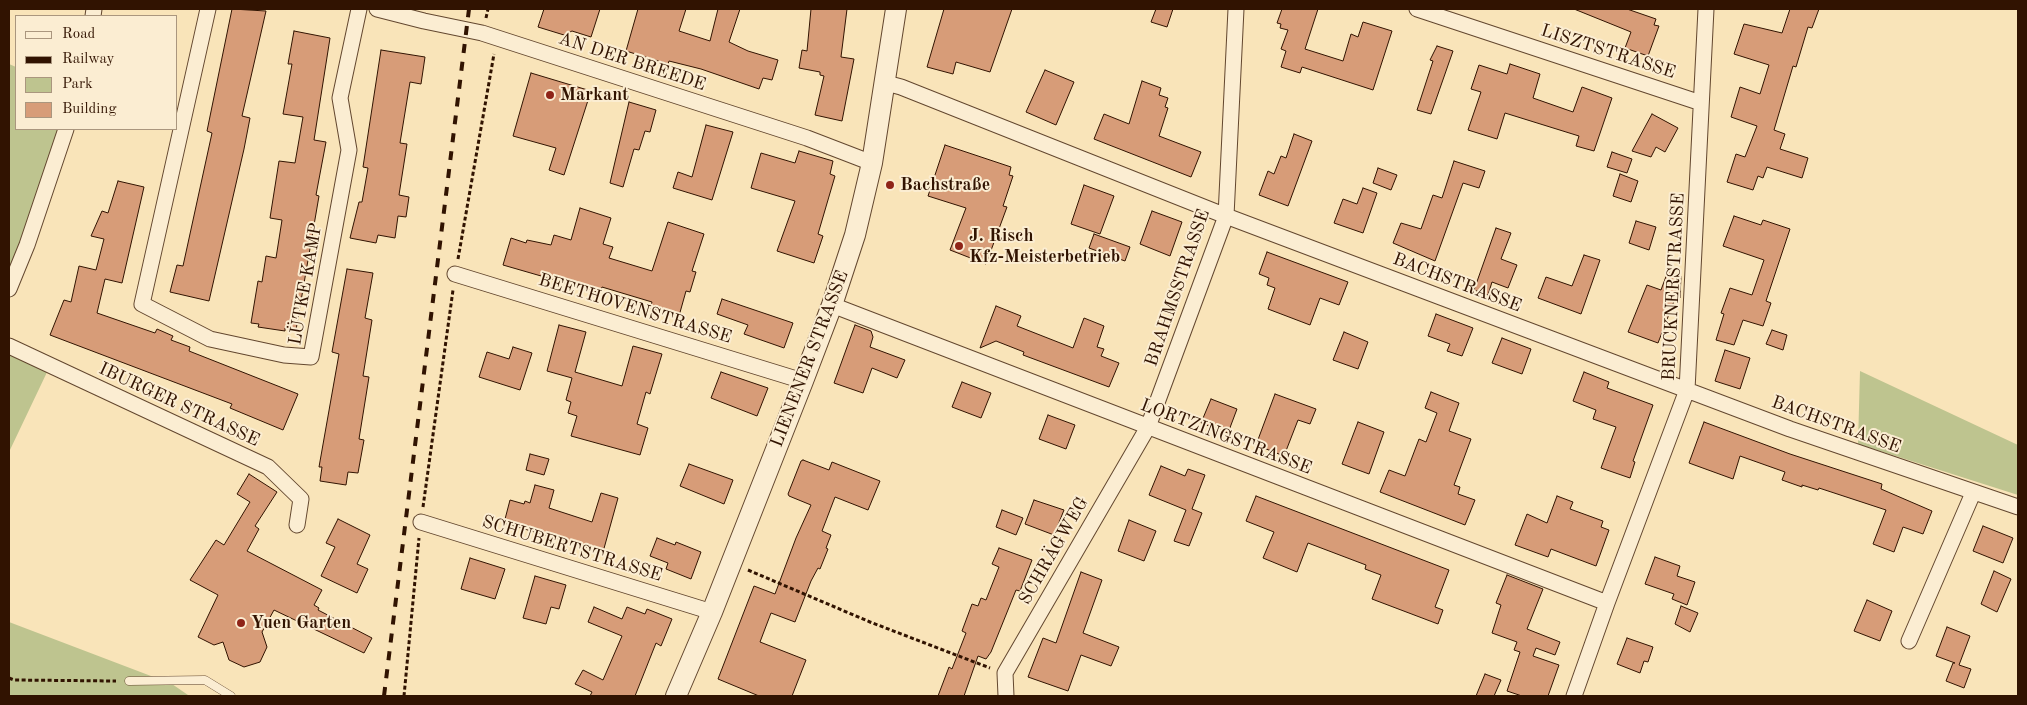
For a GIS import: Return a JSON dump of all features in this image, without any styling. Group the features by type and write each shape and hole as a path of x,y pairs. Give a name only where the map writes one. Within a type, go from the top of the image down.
{"street":[{"name":"LÜTKE KAMP","path":"208,9 142,304 210,339 284,355 312,357 349,150 340,98 359,9"},
{"name":"AN DER BREEDE","path":"377,9 424,22 467,28 807,138 872,163"},
{"name":"LIENENER STRASSE","path":"676,696 712,612 803,381 832,305 855,235 872,163 886,83 896,9"},
{"name":"BRAHMSSTRASSE","path":"1148,427 1226,216 1236,9"},
{"name":"LISZTSTRASSE","path":"1417,9 1701,103"},
{"name":"BRUCKNERSTRASSE","path":"1574,696 1607,603 1688,390 1706,9"},
{"name":"BACHSTRASSE","path":"886,83 901,87 1226,216 1688,390 1973,494 2018,507"},
{"path":"9,289 27,245 66,130"},
{"name":"BEETHOVENSTRASSE","path":"455,274 803,381"},
{"name":"LORTZINGSTRASSE","path":"832,305 1607,603"},
{"name":"IBURGER STRASSE","path":"9,346 268,467 301,499 297,526"},
{"name":"SCHRÄGWEG","path":"1005,673 1148,427"},
{"path":"1909,641 1973,494"},
{"name":"SCHUBERTSTRASSE","path":"421,522 712,612"},
{"path":"1005,673 1006,696"}],"lane":[{"path":"129,681 205,680 231,696"}],"path":[{"path":"404,696 421,522 455,274 496,38"},
{"path":"731,563 870,622 1005,673"},
{"path":"9,678 14,680 129,681"}],"green space":[{"path":"9,64 15,67 15,130 65,130 9,273"},
{"path":"9,352 49,368 9,452"},
{"path":"1860,371 2018,445 2018,495 1858,444"},
{"path":"9,622 172,684 188,695 201,696 9,696"}],"building":[{"path":"232,9 266,11 242,116 250,118 244,149 209,301 170,292 177,265 183,266 212,133 207,131"},
{"path":"544,9 600,9 591,37 572,31 564,35 538,27"},
{"path":"638,9 686,9 679,31 710,41 718,9 740,9 729,42 748,51 778,60 772,80 763,78 759,89 701,69 669,61 668,64 626,51"},
{"path":"811,9 847,9 841,57 854,59 842,121 815,115 824,76 820,75 820,72 799,68 802,50 807,51"},
{"path":"944,9 1012,9 990,72 956,62 953,74 927,67"},
{"path":"1156,9 1173,9 1167,27 1151,22"},
{"path":"1282,9 1318,9 1305,49 1343,61 1351,34 1358,37 1363,22 1392,31 1373,90 1302,67 1300,73 1281,67 1286,51 1281,49 1288,30 1280,28 1281,24 1277,23"},
{"path":"1574,9 1627,9 1656,19 1654,25 1659,26 1648,56 1625,48 1631,32"},
{"path":"1790,9 1819,9 1812,28 1808,27 1796,67 1793,66 1774,130 1785,134 1780,149 1808,158 1802,178 1767,167 1763,178 1758,176 1753,190 1727,182 1736,154 1745,157 1757,126 1731,117 1740,87 1760,94 1769,65 1734,54 1744,24 1782,33"},
{"path":"294,31 330,38 314,140 326,142 316,195 319,196 296,330 285,328 285,331 258,327 259,324 251,323 258,281 262,282 266,256 276,258 282,220 270,218 279,161 295,163 303,117 283,114 292,64 288,64"},
{"path":"1437,46 1453,51 1431,114 1417,110 1433,61 1430,60"},
{"path":"381,50 425,57 421,84 410,82 400,143 407,144 399,195 409,197 406,217 398,216 395,238 378,235 376,243 350,238 359,202 362,202 368,168 363,167"},
{"path":"1510,64 1540,74 1533,98 1573,112 1582,87 1612,98 1594,151 1576,146 1579,136 1505,113 1497,139 1468,130 1481,92 1471,89 1479,65 1507,74"},
{"path":"1045,70 1074,82 1056,125 1026,112"},
{"path":"531,73 591,91 564,175 549,170 556,148 513,136"},
{"path":"1142,81 1161,88 1159,95 1168,98 1165,107 1168,108 1159,136 1201,152 1191,177 1094,139 1104,114 1129,124"},
{"path":"629,102 656,110 650,132 645,131 639,150 634,149 623,187 610,183"},
{"path":"1652,114 1678,128 1665,152 1656,147 1651,157 1632,151"},
{"path":"706,125 733,132 712,200 673,188 678,172 692,177"},
{"path":"1294,134 1312,141 1288,206 1259,195 1268,171 1274,174 1281,156 1286,158"},
{"path":"945,145 1011,167 1009,175 1013,176 1003,206 1007,207 986,264 950,250 966,208 928,196"},
{"path":"799,151 833,161 830,174 835,176 818,234 823,236 814,263 777,251 795,201 751,188 761,153 795,163"},
{"path":"1612,152 1632,159 1627,173 1607,167"},
{"path":"1454,161 1485,171 1479,188 1463,183 1435,261 1393,243 1401,223 1421,229 1433,195 1442,198"},
{"path":"1378,168 1397,175 1391,190 1373,183"},
{"path":"1620,174 1638,181 1631,202 1613,196"},
{"path":"118,181 144,187 122,283 105,279 97,313 155,333 157,329 173,336 171,340 190,347 189,351 298,394 283,430 230,408 232,404 50,335 64,300 71,302 79,266 96,270 104,239 91,236 102,211 108,213"},
{"path":"1084,185 1114,196 1100,234 1071,224"},
{"path":"1363,188 1377,193 1363,233 1334,223 1343,199 1357,204"},
{"path":"580,208 611,218 603,244 613,247 609,258 652,271 668,222 704,234 692,271 696,272 690,292 686,291 679,316 650,308 652,302 602,287 600,293 503,265 511,238 526,243 527,240 551,245 554,235 571,240"},
{"path":"1152,211 1182,222 1170,256 1140,244"},
{"path":"1734,216 1761,225 1763,220 1790,229 1766,301 1771,303 1763,326 1743,320 1734,345 1716,340 1724,314 1721,313 1730,288 1752,295 1764,260 1723,246"},
{"path":"1636,221 1656,227 1649,250 1629,243"},
{"path":"1496,228 1511,233 1501,259 1517,265 1508,288 1492,282 1488,295 1474,290"},
{"path":"1094,234 1130,247 1125,261 1089,248"},
{"path":"1267,252 1348,282 1339,305 1320,298 1310,325 1268,309 1275,288 1267,285 1269,278 1259,274"},
{"path":"1584,255 1600,260 1581,314 1538,298 1546,277 1572,286"},
{"path":"347,269 373,273 365,318 372,320 363,376 369,377 359,439 364,440 358,473 348,472 346,485 320,481 322,467 319,467 339,354 332,352"},
{"path":"1668,271 1681,276 1680,298 1676,296 1658,343 1628,332 1647,285 1661,290"},
{"path":"722,299 793,323 784,348 744,334 748,325 717,314"},
{"path":"996,306 1021,316 1017,326 1073,348 1084,318 1104,326 1097,347 1104,349 1101,356 1119,363 1109,387 1023,355 1024,352 996,341 980,348"},
{"path":"1436,314 1473,328 1462,356 1447,351 1450,344 1428,336"},
{"path":"559,325 586,332 575,372 622,386 633,346 662,354 650,394 646,392 637,424 648,428 640,455 571,436 577,416 568,413 571,402 566,400 572,378 547,371"},
{"path":"855,325 871,331 873,337 870,347 905,360 897,378 872,368 863,393 834,383"},
{"path":"1772,330 1787,335 1783,350 1766,344"},
{"path":"1344,332 1368,342 1358,369 1333,360"},
{"path":"1502,338 1531,349 1522,374 1492,363"},
{"path":"513,347 532,353 520,390 479,377 487,352 509,359"},
{"path":"1725,350 1750,358 1740,389 1715,381"},
{"path":"721,372 768,388 757,416 711,398"},
{"path":"1584,372 1609,382 1607,388 1653,405 1633,461 1635,462 1630,478 1601,468 1616,427 1593,419 1596,410 1573,401"},
{"path":"962,382 991,393 981,418 952,407"},
{"path":"1431,392 1459,403 1449,431 1471,439 1454,485 1460,487 1458,494 1475,500 1465,525 1380,492 1389,470 1405,476 1419,439 1426,442 1437,413 1425,408"},
{"path":"1275,394 1316,409 1310,424 1298,420 1284,456 1256,445"},
{"path":"1211,399 1237,409 1228,433 1201,423"},
{"path":"1048,415 1075,425 1066,449 1039,439"},
{"path":"1358,422 1384,432 1369,474 1342,464"},
{"path":"1704,422 1790,454 1882,484 1881,489 1932,511 1923,534 1903,527 1894,552 1873,544 1886,510 1819,488 1818,490 1802,485 1802,487 1782,480 1785,472 1740,456 1733,479 1689,463"},
{"path":"530,454 549,459 544,475 526,470"},
{"path":"803,460 829,470 832,462 880,481 868,510 835,497 822,531 831,535 826,548 828,549 820,569 818,568 811,581 795,622 771,613 760,642 806,660 792,696 759,696 718,679 754,586 775,594 796,538 811,505 788,494"},
{"path":"689,464 733,480 724,504 680,486"},
{"path":"1161,466 1185,476 1188,469 1205,475 1192,509 1202,513 1189,546 1174,541 1186,510 1149,495"},
{"path":"249,474 277,492 255,526 259,529 247,551 322,590 314,605 319,608 318,610 372,638 364,653 274,610 262,632 267,647 260,662 244,667 229,660 223,642 214,645 198,637 218,595 190,580 216,540 224,545 250,502 237,494"},
{"path":"535,485 554,490 549,508 592,522 601,493 618,498 603,552 504,523 510,500 524,504 525,501 530,503"},
{"path":"1256,496 1449,570 1435,607 1443,610 1438,624 1372,599 1381,575 1365,569 1366,565 1308,543 1297,572 1263,558 1274,532 1246,521"},
{"path":"1557,496 1573,502 1570,509 1603,521 1601,527 1609,530 1596,566 1551,549 1548,557 1515,545 1527,514 1547,523"},
{"path":"1034,500 1064,510 1054,535 1025,524"},
{"path":"1002,510 1023,518 1016,535 996,527"},
{"path":"338,519 370,535 357,564 368,569 357,593 321,576 335,547 326,543"},
{"path":"1129,520 1156,531 1144,561 1118,551"},
{"path":"1983,526 2013,538 2003,563 1973,551"},
{"path":"657,538 675,545 676,542 701,552 691,579 666,569 668,563 650,556"},
{"path":"999,548 1032,560 1020,591 1016,590 991,652 986,659 978,656 964,696 938,696 949,667 952,669 966,633 962,631 972,604 978,606 981,598 986,600 999,567 992,564"},
{"path":"1655,557 1680,566 1677,576 1695,582 1687,605 1672,599 1674,594 1645,584"},
{"path":"470,558 505,569 495,599 461,589"},
{"path":"1994,571 2011,579 1997,612 1981,604"},
{"path":"1081,572 1102,580 1083,633 1119,647 1111,666 1081,655 1068,691 1028,677 1043,638 1056,643"},
{"path":"1507,575 1543,589 1527,629 1560,642 1555,655 1536,648 1533,656 1559,665 1548,696 1522,696 1507,691 1520,652 1514,650 1517,642 1492,633 1501,605 1496,603"},
{"path":"535,576 566,585 559,609 551,607 546,624 523,618"},
{"path":"1867,600 1892,611 1880,641 1854,631"},
{"path":"1681,606 1698,613 1690,632 1675,624"},
{"path":"594,607 622,619 627,607 645,614 647,609 672,619 661,646 656,643 635,696 590,696 592,692 575,684 583,670 603,680 622,636 588,622"},
{"path":"1947,627 1970,636 1959,665 1971,669 1964,688 1946,681 1953,663 1955,663 1936,656"},
{"path":"1627,638 1653,647 1648,662 1644,661 1640,673 1617,664"},
{"path":"1485,674 1501,680 1494,696 1476,696"}],"railway":[{"path":"384,696 469,9"}],"place":[{"name":"Markant","path":"550,95"},
{"name":"Bachstraße","path":"890,185"},
{"name":"J. Risch Kfz-Meisterbetrieb","path":"959,246"},
{"name":"Yuen Garten","path":"241,623"}]}
